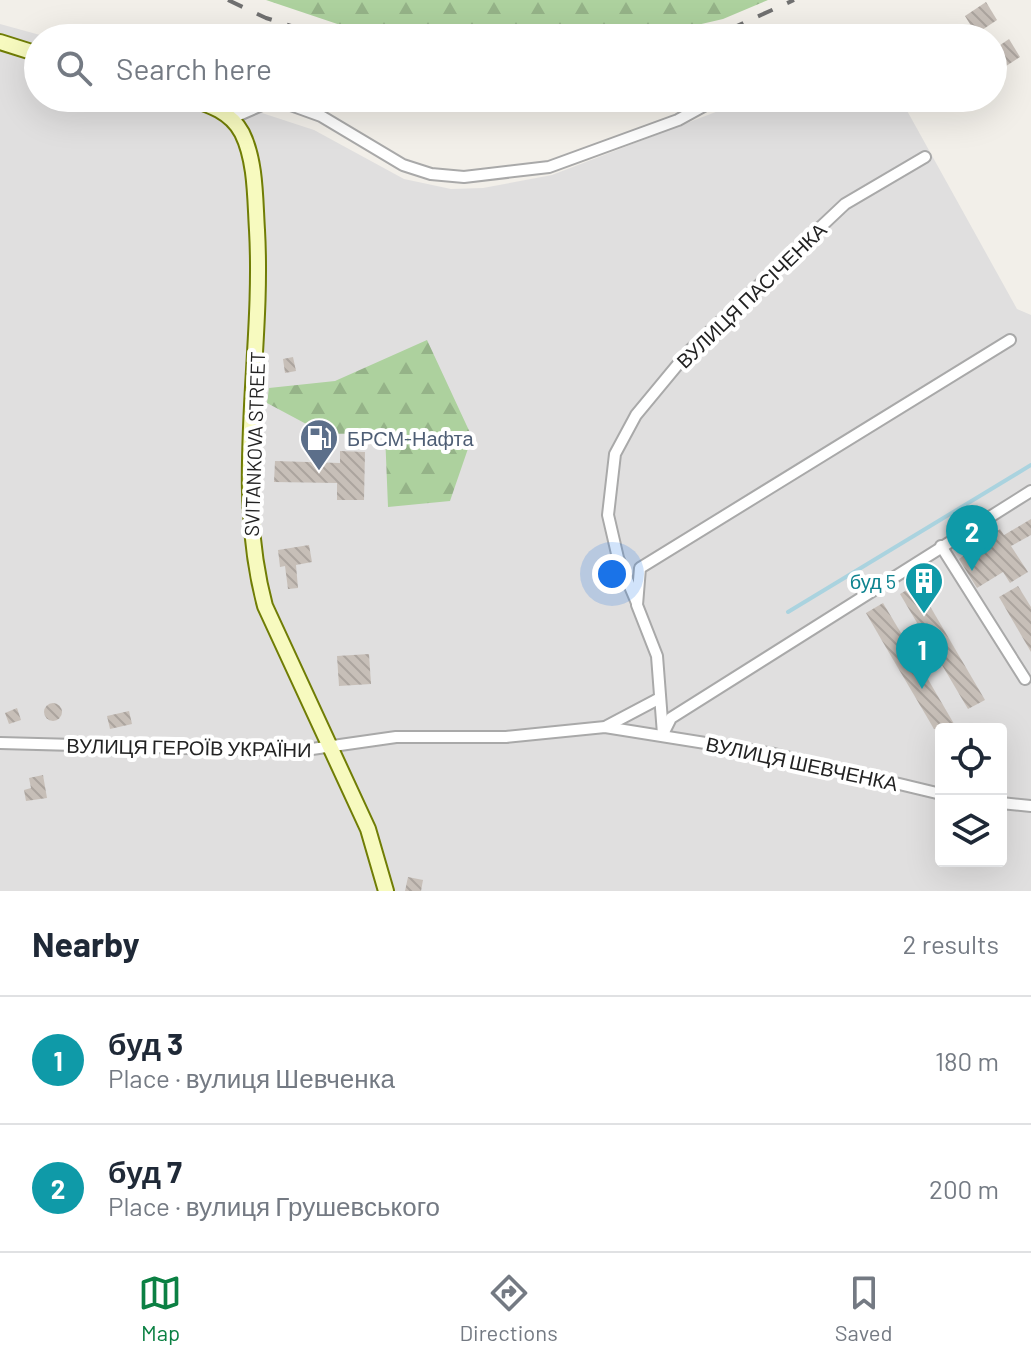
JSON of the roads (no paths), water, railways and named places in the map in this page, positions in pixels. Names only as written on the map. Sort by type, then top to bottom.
[{"type":"main road","points":[[0,42],[24,50]]},
{"type":"main road","points":[[223,112],[232,118]]},
{"type":"main road","name":"SVITANKOVA STREET","points":[[232,118],[248,147],[258,242],[260,302],[249,479],[251,546],[265,606],[379,856],[386,891]]},
{"type":"street","points":[[232,118],[246,112]]},
{"type":"street","points":[[310,112],[403,165],[431,174],[464,177],[549,167],[693,112]]},
{"type":"street","name":"ВУЛИЦЯ ПАСІЧЕНКА","points":[[663,734],[657,656],[618,558],[608,515],[615,454],[636,415],[689,351],[845,204],[925,157]]},
{"type":"street","name":"ВУЛИЦЯ ПАСІЧЕНКА","points":[[637,605],[640,568],[648,560],[1010,340]]},
{"type":"street","points":[[663,734],[671,718],[1031,491]]},
{"type":"street","points":[[941,546],[1025,679]]},
{"type":"street","points":[[605,727],[660,698]]},
{"type":"street","name":"ВУЛИЦЯ ГЕРОЇВ УКРАЇНИ","points":[[0,743],[298,751],[331,749],[396,737],[506,737],[605,727],[663,734]]},
{"type":"street","name":"ВУЛИЦЯ ШЕВЧЕНКА","points":[[663,734],[774,754],[935,793]]},
{"type":"street","points":[[1007,804],[1031,806]]},
{"type":"waterway","points":[[788,612],[1031,465]]},
{"type":"railway","points":[[228,0],[285,24]]},
{"type":"railway","points":[[741,24],[794,0]]},
{"type":"place","name":"БРСМ-Нафта","points":[[319,472]]},
{"type":"place","name":"буд 7","points":[[972,571]]},
{"type":"place","name":"буд 5","points":[[924,615]]},
{"type":"place","name":"буд 3","points":[[922,689]]}]
